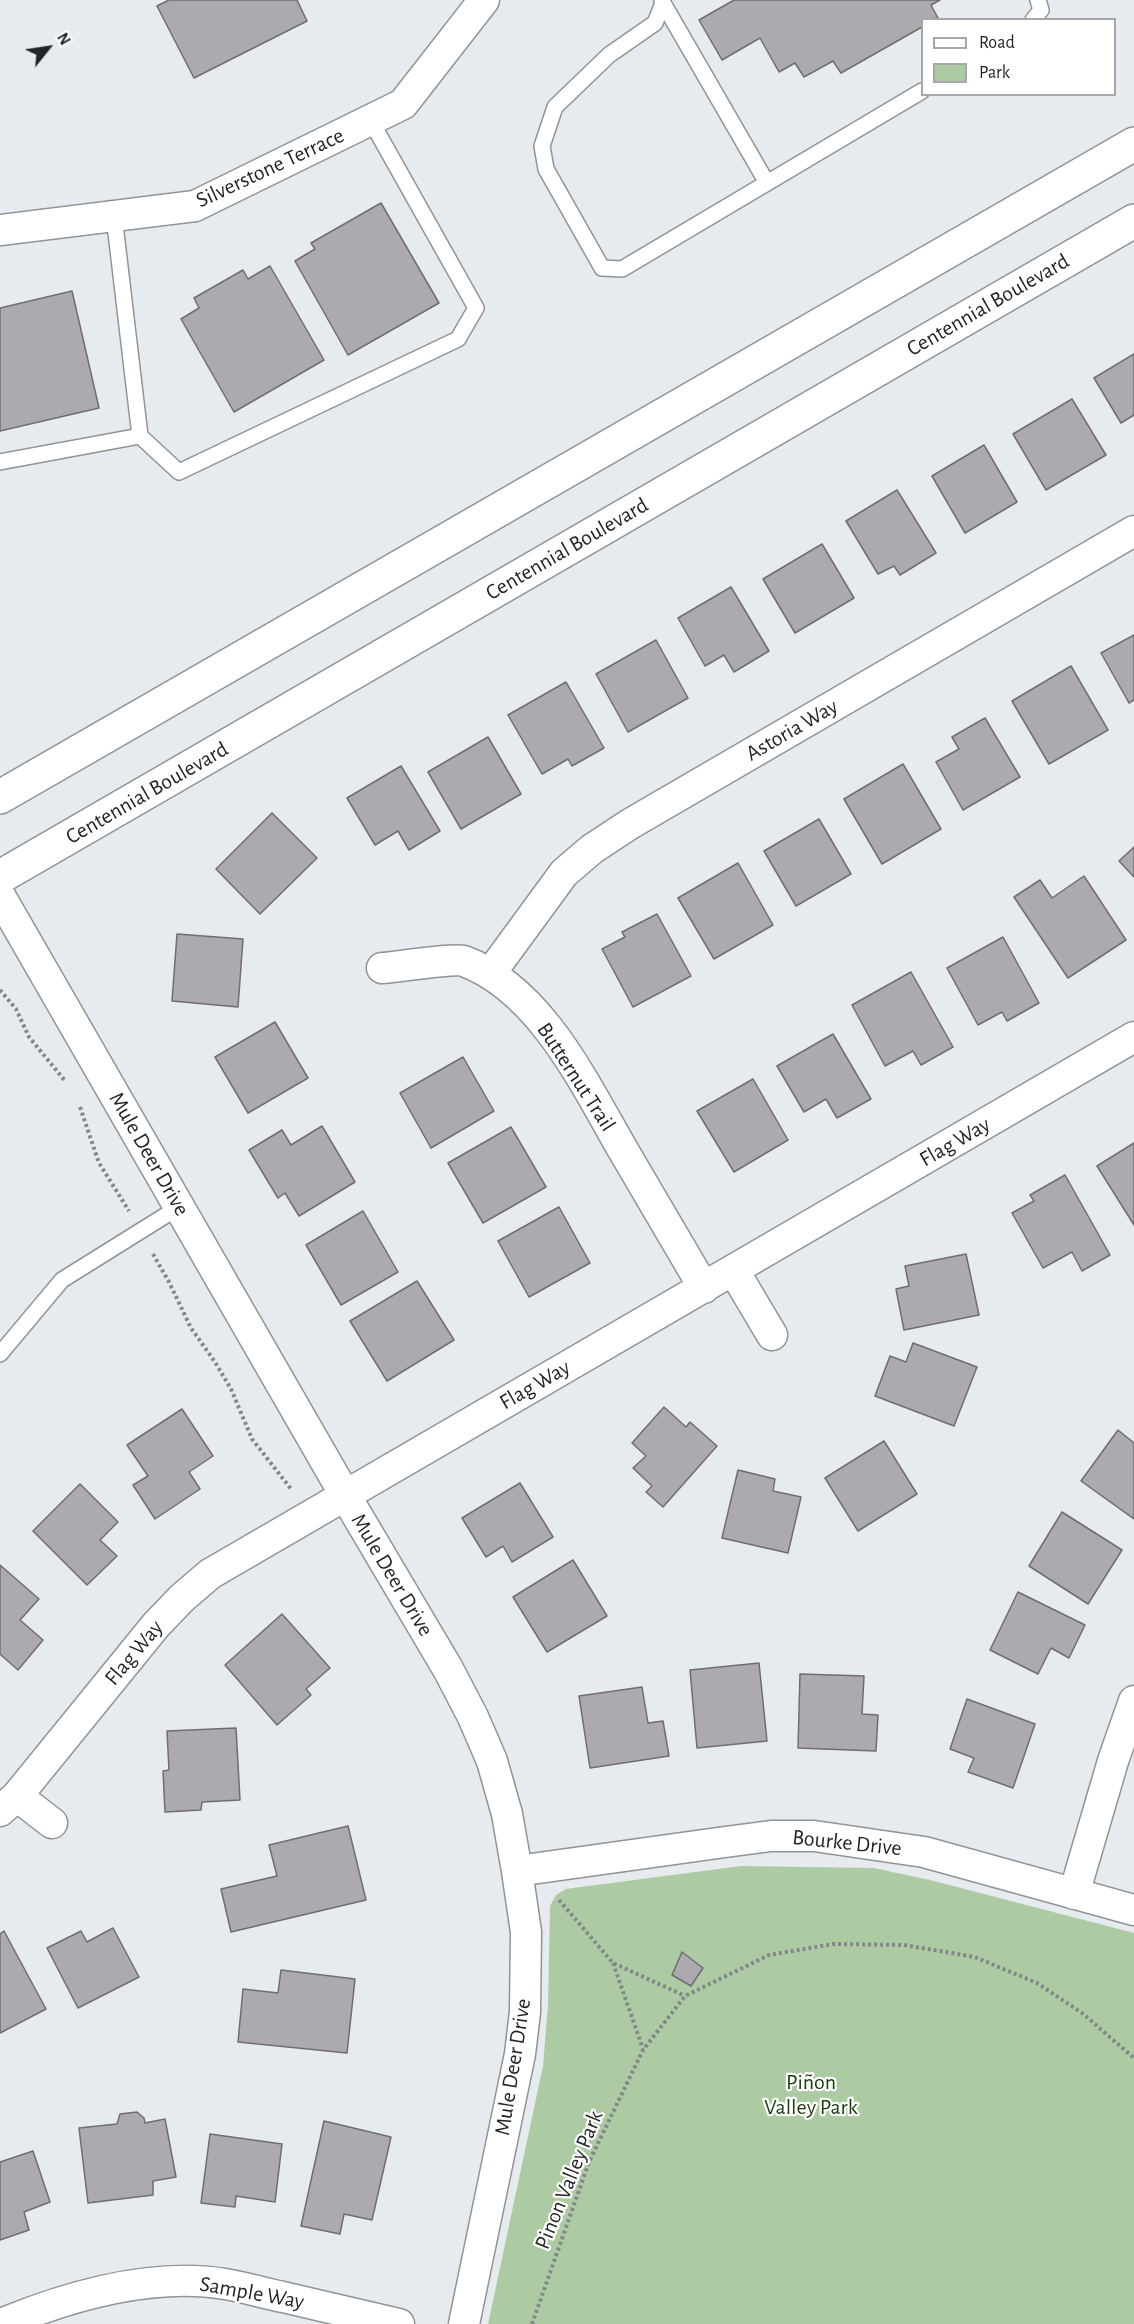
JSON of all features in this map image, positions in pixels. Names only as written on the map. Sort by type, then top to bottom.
[{"type":"main road","points":[[0,797],[1134,144]]},
{"type":"main road","name":"Centennial Boulevard","points":[[0,877],[1134,221]]},
{"type":"street","name":"Silverstone Terrace","points":[[0,230],[195,206],[403,104],[484,0]]},
{"type":"street","name":"Astoria Way","points":[[490,974],[564,873],[592,849],[630,824],[1134,531]]},
{"type":"street","name":"Mule Deer Drive","points":[[0,896],[345,1495],[448,1669],[473,1717],[492,1761],[517,1871],[526,1932],[525,2012],[520,2054],[464,2324]]},
{"type":"street","name":"Butternut Trail","points":[[382,968],[461,960],[490,974],[522,1000],[550,1031],[574,1067],[704,1288]]},
{"type":"street","name":"Flag Way","points":[[8,1804],[156,1625],[210,1574],[1134,1037]]},
{"type":"street","points":[[734,1270],[772,1335]]},
{"type":"street","points":[[1074,1894],[1113,1761],[1134,1701]]},
{"type":"street","points":[[8,1804],[52,1823]]},
{"type":"street","name":"Bourke Drive","points":[[517,1871],[771,1836],[814,1836],[924,1852],[1134,1910]]},
{"type":"street","name":"Sample Way","points":[[2,2324],[27,2313],[80,2297],[133,2286],[175,2281],[224,2284],[399,2324]]},
{"type":"lane","points":[[1035,18],[1041,10],[1038,0]]},
{"type":"lane","points":[[663,2],[767,183]]},
{"type":"lane","points":[[663,2],[655,23],[609,55],[555,106],[542,146],[546,169],[602,268],[622,269],[921,92]]},
{"type":"lane","points":[[114,216],[140,436],[179,472],[458,339],[476,308],[371,121]]},
{"type":"lane","points":[[0,462],[140,436]]},
{"type":"lane","points":[[0,1354],[62,1280],[179,1207]]},
{"type":"path","points":[[559,1900],[613,1964],[643,2050]]},
{"type":"path","name":"Pinon Valley Park","points":[[532,2324],[589,2162],[643,2050],[685,1996],[769,1955],[833,1944],[904,1945],[975,1957],[1037,1983],[1082,2013],[1134,2057]]},
{"type":"path","points":[[613,1964],[685,1996]]},
{"type":"green space","name":"Piñon Valley Park","points":[[741,1866],[874,1868],[934,1881],[1134,1933],[1134,2324],[488,2324],[543,2066],[548,2005],[550,1906],[556,1895],[566,1889]]},
{"type":"building","points":[[169,0],[297,0],[307,21],[194,78],[157,6]]},
{"type":"building","points":[[734,0],[940,0],[931,5],[938,18],[921,18],[921,28],[841,73],[833,61],[804,77],[795,63],[779,72],[760,38],[722,60],[699,20]]},
{"type":"building","points":[[381,203],[439,303],[348,355],[295,261],[315,249],[311,243]]},
{"type":"building","points":[[270,266],[324,360],[234,412],[181,319],[199,308],[194,298],[243,270],[248,279]]},
{"type":"building","points":[[72,291],[99,408],[0,431],[0,308]]},
{"type":"building","points":[[1134,354],[1134,415],[1121,423],[1094,378]]},
{"type":"building","points":[[1072,399],[1106,455],[1046,490],[1013,434]]},
{"type":"building","points":[[984,445],[1017,502],[965,533],[932,476]]},
{"type":"building","points":[[897,490],[936,553],[900,575],[894,566],[878,574],[846,521]]},
{"type":"building","points":[[822,544],[854,598],[795,633],[763,579]]},
{"type":"building","points":[[731,587],[769,651],[734,672],[724,655],[705,666],[678,618]]},
{"type":"building","points":[[1134,635],[1134,700],[1129,703],[1101,653]]},
{"type":"building","points":[[656,640],[688,698],[628,732],[596,674]]},
{"type":"building","points":[[1071,666],[1108,730],[1049,764],[1012,701]]},
{"type":"building","points":[[566,682],[604,748],[572,766],[568,759],[542,774],[508,715]]},
{"type":"building","points":[[985,718],[1020,777],[963,810],[936,762],[959,749],[952,737]]},
{"type":"building","points":[[488,737],[521,794],[461,829],[428,772]]},
{"type":"building","points":[[903,764],[941,829],[882,864],[844,799]]},
{"type":"building","points":[[401,766],[440,831],[409,850],[398,831],[375,845],[347,798]]},
{"type":"building","points":[[272,813],[317,858],[260,914],[216,869]]},
{"type":"building","points":[[819,819],[851,874],[796,906],[764,851]]},
{"type":"building","points":[[1134,847],[1134,877],[1119,861]]},
{"type":"building","points":[[738,863],[773,925],[714,959],[678,898]]},
{"type":"building","points":[[1084,876],[1126,940],[1068,978],[1014,897],[1040,880],[1052,898]]},
{"type":"building","points":[[657,914],[691,976],[633,1007],[602,949],[625,937],[622,932]]},
{"type":"building","points":[[177,934],[243,939],[238,1007],[172,1001]]},
{"type":"building","points":[[1003,937],[1039,1003],[1007,1021],[1002,1012],[978,1025],[947,968]]},
{"type":"building","points":[[911,972],[953,1047],[921,1065],[913,1051],[885,1066],[852,1005]]},
{"type":"building","points":[[275,1022],[308,1078],[248,1113],[215,1057]]},
{"type":"building","points":[[833,1034],[871,1099],[837,1118],[826,1099],[804,1112],[777,1066]]},
{"type":"building","points":[[463,1057],[494,1111],[431,1148],[400,1093]]},
{"type":"building","points":[[753,1079],[788,1140],[734,1172],[697,1111]]},
{"type":"building","points":[[322,1126],[355,1182],[299,1216],[285,1193],[278,1198],[249,1150],[282,1130],[291,1145]]},
{"type":"building","points":[[511,1127],[546,1187],[483,1223],[448,1163]]},
{"type":"building","points":[[1134,1143],[1134,1225],[1097,1166]]},
{"type":"building","points":[[1065,1175],[1110,1255],[1082,1271],[1072,1252],[1043,1268],[1012,1213],[1034,1201],[1030,1195]]},
{"type":"building","points":[[559,1207],[590,1263],[529,1297],[498,1241]]},
{"type":"building","points":[[363,1211],[398,1272],[341,1305],[306,1245]]},
{"type":"building","points":[[966,1254],[979,1315],[904,1330],[896,1289],[909,1286],[905,1266]]},
{"type":"building","points":[[417,1281],[454,1340],[387,1381],[350,1321]]},
{"type":"building","points":[[913,1343],[977,1367],[954,1426],[875,1396],[890,1356],[906,1362]]},
{"type":"building","points":[[664,1407],[686,1427],[690,1422],[717,1446],[663,1507],[646,1492],[652,1486],[633,1468],[646,1456],[632,1443]]},
{"type":"building","points":[[182,1409],[213,1456],[189,1472],[200,1489],[155,1519],[133,1485],[148,1476],[127,1445]]},
{"type":"building","points":[[1118,1430],[1134,1443],[1134,1519],[1081,1481]]},
{"type":"building","points":[[884,1441],[917,1494],[858,1531],[825,1478]]},
{"type":"building","points":[[738,1470],[775,1479],[773,1491],[801,1497],[788,1553],[722,1538]]},
{"type":"building","points":[[520,1483],[553,1537],[512,1562],[503,1546],[486,1557],[462,1518]]},
{"type":"building","points":[[80,1484],[118,1522],[100,1540],[117,1556],[87,1585],[33,1531]]},
{"type":"building","points":[[1062,1512],[1122,1550],[1088,1604],[1029,1566]]},
{"type":"building","points":[[573,1560],[607,1616],[547,1652],[513,1597]]},
{"type":"building","points":[[0,1565],[39,1599],[20,1620],[43,1640],[18,1670],[0,1654]]},
{"type":"building","points":[[1018,1592],[1085,1625],[1069,1658],[1051,1648],[1038,1674],[990,1650]]},
{"type":"building","points":[[282,1614],[330,1668],[306,1689],[311,1695],[277,1725],[225,1665]]},
{"type":"building","points":[[759,1663],[767,1741],[697,1748],[690,1670]]},
{"type":"building","points":[[800,1674],[864,1676],[862,1714],[878,1715],[876,1751],[798,1748]]},
{"type":"building","points":[[642,1687],[648,1723],[663,1721],[669,1756],[590,1768],[579,1696]]},
{"type":"building","points":[[967,1699],[1035,1724],[1013,1788],[968,1772],[974,1758],[950,1749]]},
{"type":"building","points":[[236,1728],[240,1800],[202,1802],[201,1810],[165,1812],[163,1771],[169,1770],[167,1731]]},
{"type":"building","points":[[348,1826],[366,1900],[231,1932],[221,1889],[277,1876],[269,1845]]},
{"type":"building","points":[[113,1928],[139,1977],[78,2008],[47,1948],[81,1931],[87,1942]]},
{"type":"building","points":[[4,1931],[46,2009],[0,2033],[0,1934]]},
{"type":"building","points":[[682,1952],[703,1968],[691,1986],[672,1975]]},
{"type":"building","points":[[281,1970],[355,1979],[347,2053],[238,2042],[243,1989],[278,1993]]},
{"type":"building","points":[[137,2112],[144,2118],[145,2123],[165,2119],[176,2177],[153,2181],[153,2195],[88,2203],[79,2128],[117,2124],[120,2114]]},
{"type":"building","points":[[324,2121],[391,2137],[372,2220],[344,2214],[340,2234],[301,2226]]},
{"type":"building","points":[[210,2134],[282,2144],[275,2202],[236,2196],[235,2207],[201,2203]]},
{"type":"building","points":[[33,2151],[50,2202],[24,2212],[29,2230],[0,2240],[0,2162]]}]
